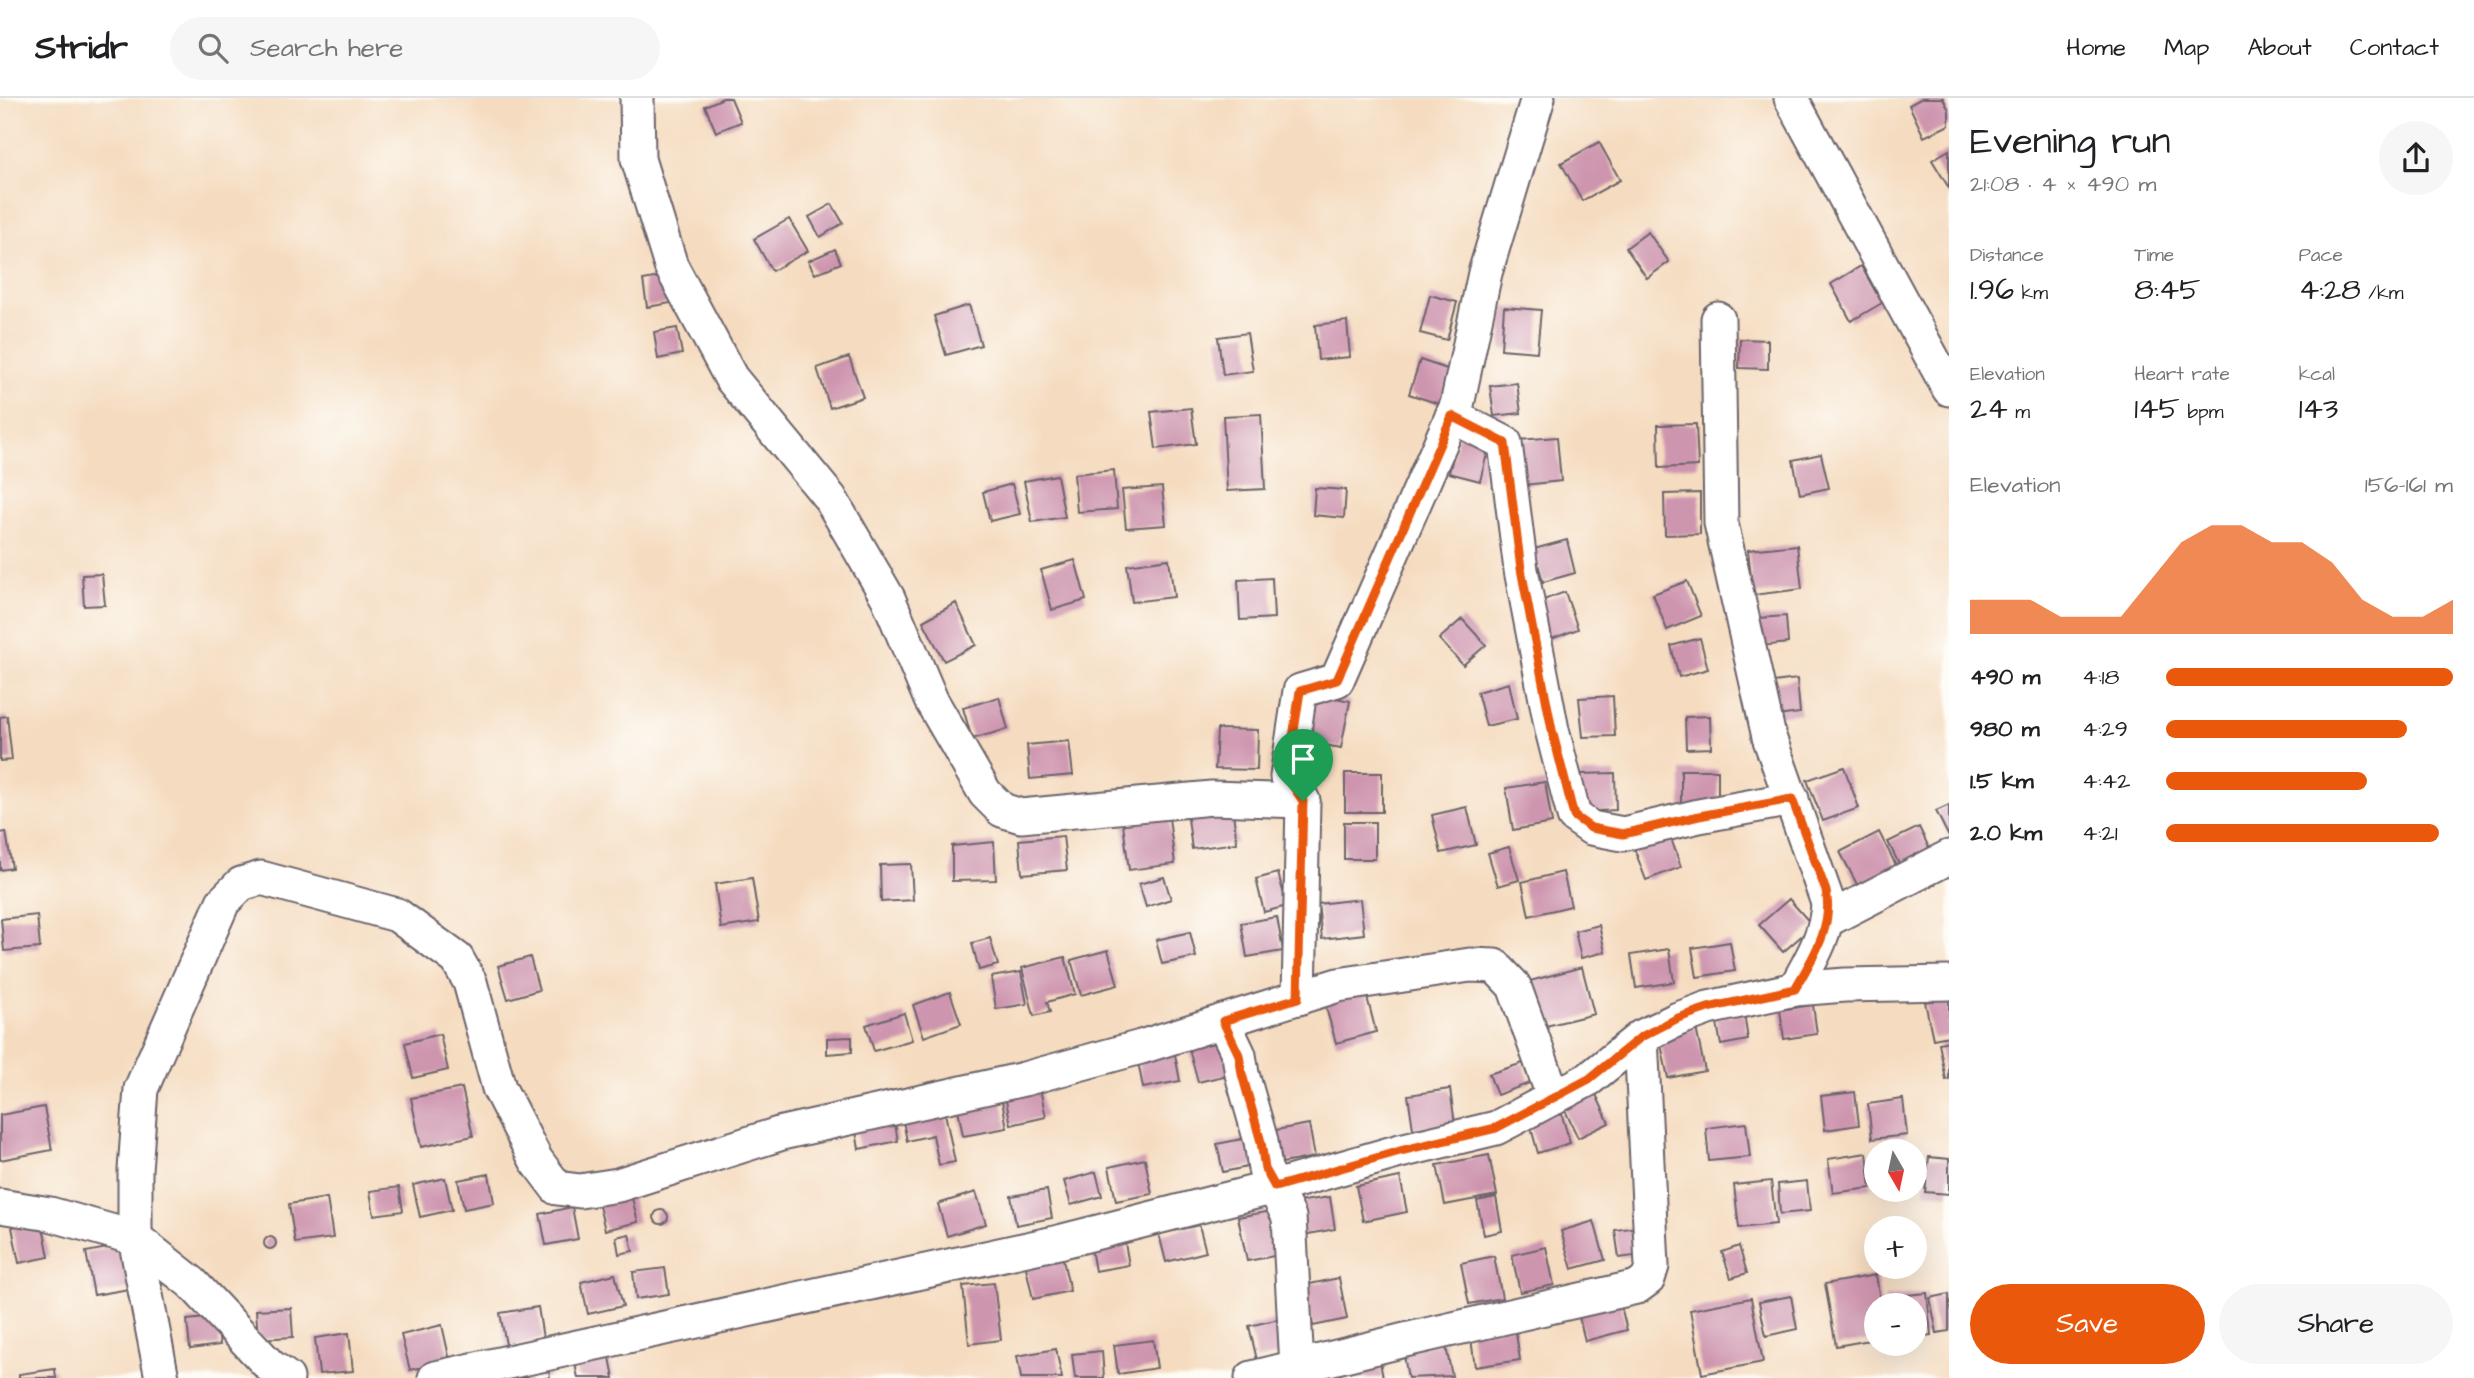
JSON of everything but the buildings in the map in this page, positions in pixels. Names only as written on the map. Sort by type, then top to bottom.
[{"type":"street","points":[[637,98],[638,159],[671,266],[731,378],[830,498],[887,598],[930,700],[985,793],[1002,810],[1021,816],[1212,797],[1303,801]]},
{"type":"street","points":[[1298,998],[1303,801],[1287,777],[1300,691],[1337,680],[1457,405],[1485,273],[1538,98]]},
{"type":"street","points":[[1791,98],[1949,389]]},
{"type":"street","points":[[1718,319],[1721,523],[1769,737],[1826,891],[1828,903],[1828,920],[1818,948],[1795,989]]},
{"type":"street","points":[[1452,416],[1505,443],[1521,569],[1552,730],[1574,816],[1591,828],[1623,834],[1699,816],[1792,799]]},
{"type":"street","points":[[1828,920],[1949,857]]},
{"type":"street","points":[[162,1378],[135,1238],[135,1170],[141,1089],[223,902],[241,884],[261,878],[397,915],[457,959],[470,982],[499,1088],[536,1160],[557,1188],[580,1191],[618,1185],[782,1133],[1024,1079],[1338,985],[1470,965],[1495,966],[1514,986],[1554,1098]]},
{"type":"street","points":[[435,1378],[1059,1242],[1496,1128],[1589,1079],[1641,1037],[1678,1018],[1708,1008],[1795,989],[1949,983]]},
{"type":"street","points":[[1223,1021],[1239,1055],[1261,1142],[1265,1169],[1289,1217],[1297,1367]]},
{"type":"street","points":[[1252,1378],[1637,1287],[1648,1279],[1652,1266],[1641,1037]]},
{"type":"street","points":[[0,1206],[50,1214],[135,1238],[192,1283],[270,1366],[287,1378]]},
{"type":"route","points":[[1452,416],[1505,443],[1521,569],[1552,730],[1574,816],[1591,828],[1623,834],[1699,816],[1792,799],[1826,891],[1828,920],[1818,948],[1795,989],[1708,1008],[1678,1018],[1641,1037],[1589,1079],[1496,1128],[1400,1151],[1275,1187],[1265,1169],[1261,1142],[1239,1055],[1223,1021],[1298,998],[1303,801],[1287,777],[1300,691],[1337,680],[1452,416]]}]
